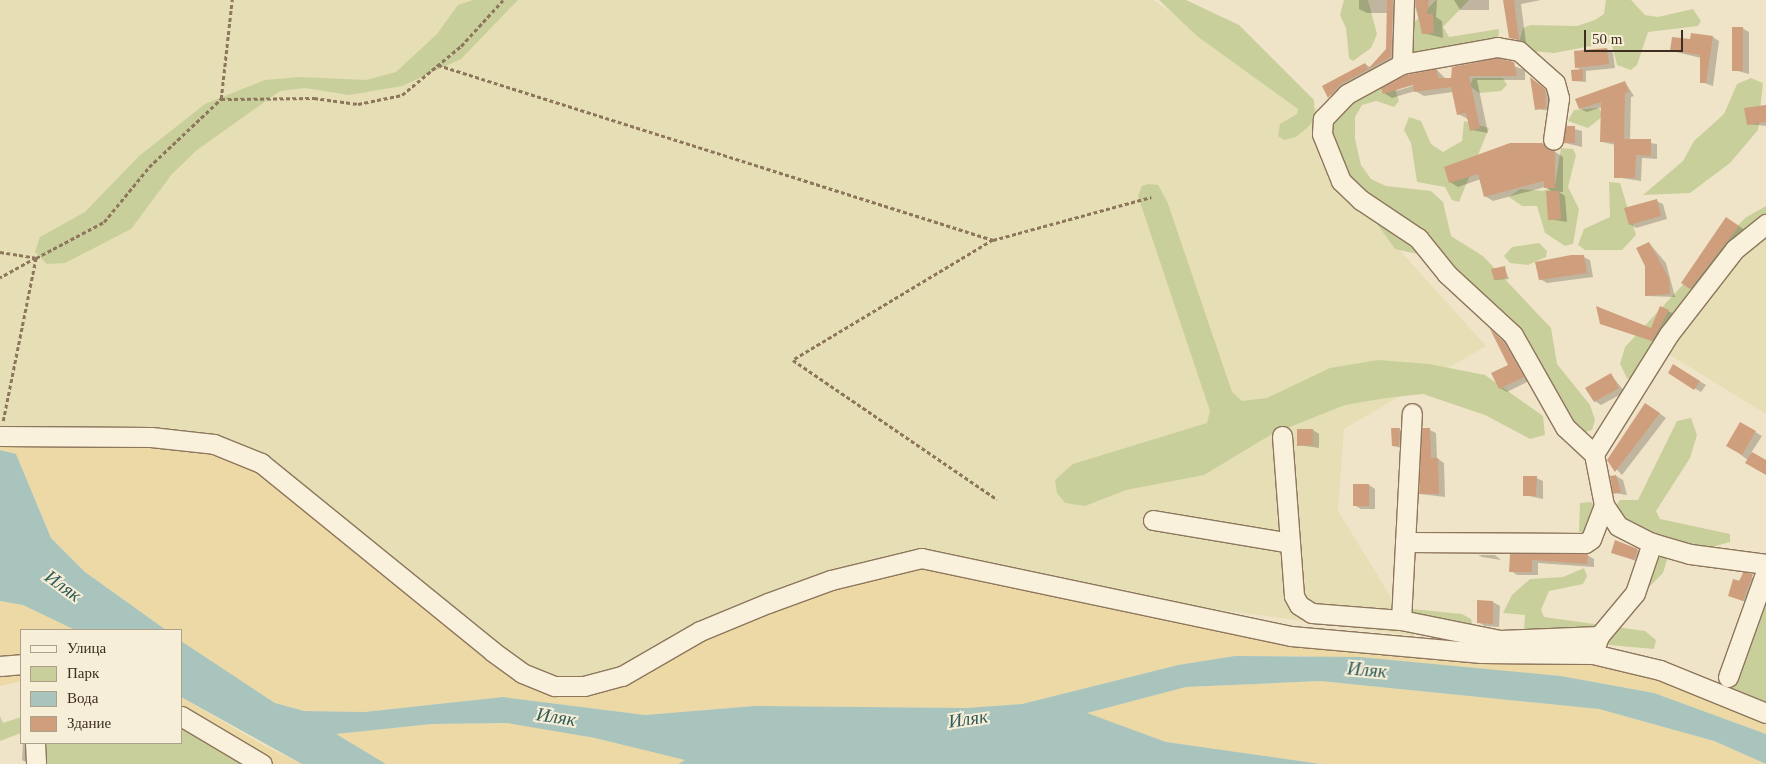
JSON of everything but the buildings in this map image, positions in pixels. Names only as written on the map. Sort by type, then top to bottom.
[{"type":"street","points":[[1402,64],[1404,0]]},
{"type":"street","points":[[1553,140],[1559,98],[1555,83],[1519,51],[1497,47],[1402,64],[1347,94],[1323,119],[1322,134],[1341,180],[1361,200],[1418,238],[1466,294],[1501,320],[1565,427],[1594,454],[1604,505],[1618,526],[1652,543],[1690,554],[1766,564]]},
{"type":"street","points":[[1594,454],[1670,334],[1735,249],[1766,224]]},
{"type":"street","points":[[1401,620],[1412,413]]},
{"type":"street","points":[[1,431],[150,437],[214,444],[261,463],[492,651],[522,673],[555,686],[584,686],[622,676],[700,631],[768,603],[831,580],[921,558],[1291,636],[1481,653],[1596,645],[1635,593],[1652,543]]},
{"type":"street","points":[[1282,436],[1294,596],[1304,609],[1401,620],[1500,640],[1596,645],[1766,713]]},
{"type":"street","points":[[1405,542],[1585,543],[1591,540],[1604,505]]},
{"type":"street","points":[[1153,520],[1290,543]]},
{"type":"street","points":[[1728,678],[1766,571]]},
{"type":"street","points":[[0,666],[20,664]]},
{"type":"street","points":[[182,717],[262,764]]},
{"type":"street","points":[[35,744],[36,764]]},
{"type":"path","points":[[0,278],[104,222],[149,167],[221,99],[232,0]]},
{"type":"path","points":[[221,99],[314,98],[358,104],[402,95],[438,65],[503,0]]},
{"type":"path","points":[[438,65],[993,240]]},
{"type":"path","points":[[997,498],[793,360],[993,240],[1151,197]]},
{"type":"path","points":[[0,252],[36,258]]},
{"type":"path","points":[[1,431],[36,258]]},
{"type":"shaded area","points":[[0,0],[1153,0],[1318,110],[1320,162],[1486,346],[1344,429],[1338,511],[1415,636],[983,578],[621,672],[554,682],[0,437]]},
{"type":"shaded area","points":[[1766,230],[1766,414],[1662,350],[1746,243]]},
{"type":"green space","points":[[473,0],[518,0],[461,59],[402,86],[349,95],[305,88],[280,91],[197,150],[172,174],[131,229],[65,263],[47,264],[35,252],[40,237],[85,212],[139,156],[205,104],[265,80],[300,77],[366,80],[396,72],[437,34],[458,5]]},
{"type":"green space","points":[[1159,0],[1186,0],[1239,25],[1314,100],[1315,118],[1308,127],[1296,137],[1284,140],[1278,136],[1280,124],[1297,114],[1298,109],[1197,36]]},
{"type":"green space","points":[[1344,0],[1368,0],[1377,34],[1371,48],[1353,61],[1349,58],[1346,28],[1340,15]]},
{"type":"green space","points":[[1436,0],[1469,0],[1443,27],[1449,37],[1499,29],[1498,40],[1416,58],[1403,43],[1405,32]]},
{"type":"green space","points":[[1606,0],[1631,0],[1645,15],[1658,17],[1693,9],[1701,21],[1698,26],[1648,32],[1637,65],[1631,70],[1617,65],[1612,45],[1607,43],[1554,53],[1530,51],[1519,43],[1523,28],[1530,25],[1577,26],[1595,20],[1604,14]]},
{"type":"green space","points":[[1375,67],[1389,70],[1399,101],[1394,107],[1376,101],[1362,105],[1355,117],[1355,139],[1361,165],[1371,179],[1386,186],[1431,191],[1443,202],[1451,236],[1483,256],[1551,328],[1557,364],[1590,405],[1595,420],[1592,430],[1580,434],[1497,315],[1422,255],[1395,249],[1354,192],[1321,119],[1333,99]]},
{"type":"green space","points":[[1473,78],[1503,78],[1507,85],[1501,91],[1479,93],[1470,86]]},
{"type":"green space","points":[[1751,78],[1763,83],[1758,130],[1730,163],[1690,193],[1643,195],[1683,161],[1694,141],[1724,114],[1737,84]]},
{"type":"green space","points":[[1599,108],[1603,116],[1588,128],[1568,121],[1574,110]]},
{"type":"green space","points":[[1409,117],[1421,121],[1431,144],[1443,152],[1462,141],[1464,121],[1489,128],[1459,202],[1452,200],[1445,187],[1417,182],[1411,143],[1404,130]]},
{"type":"green space","points":[[1561,148],[1573,149],[1576,155],[1568,187],[1579,209],[1573,244],[1565,246],[1545,233],[1537,206],[1522,206],[1509,197],[1520,189],[1543,191],[1555,185]]},
{"type":"green space","points":[[1609,182],[1620,183],[1636,235],[1622,250],[1585,250],[1578,245],[1584,229],[1610,217]]},
{"type":"green space","points":[[1149,184],[1158,185],[1167,201],[1232,392],[1242,401],[1267,398],[1330,368],[1378,360],[1429,364],[1485,375],[1543,416],[1545,435],[1530,439],[1485,415],[1423,394],[1386,398],[1345,405],[1272,434],[1204,475],[1126,490],[1085,506],[1065,503],[1057,493],[1055,480],[1073,464],[1207,423],[1210,411],[1138,196],[1142,186]]},
{"type":"green space","points":[[1766,206],[1766,230],[1746,243],[1642,383],[1627,378],[1620,364],[1625,347],[1745,218]]},
{"type":"green space","points":[[1539,243],[1547,251],[1546,257],[1528,265],[1510,263],[1504,256],[1512,247]]},
{"type":"green space","points":[[1691,418],[1697,435],[1690,458],[1656,511],[1660,519],[1730,534],[1730,542],[1712,547],[1659,541],[1621,515],[1616,506],[1620,500],[1638,500],[1677,421]]},
{"type":"green space","points":[[1591,502],[1595,507],[1589,533],[1579,532],[1580,503]]},
{"type":"green space","points":[[1656,553],[1666,555],[1667,560],[1663,573],[1649,587],[1644,583]]},
{"type":"green space","points":[[1584,568],[1587,576],[1583,584],[1549,591],[1541,610],[1544,617],[1645,631],[1656,640],[1654,649],[1575,642],[1524,630],[1525,615],[1503,613],[1512,595],[1530,579],[1563,577]]},
{"type":"green space","points":[[1766,600],[1766,710],[1728,694]]},
{"type":"green space","points":[[1412,609],[1462,614],[1471,619],[1473,627],[1464,634],[1408,611]]},
{"type":"green space","points":[[0,716],[3,723],[20,717],[20,733],[0,741]]},
{"type":"green space","points":[[182,726],[244,764],[40,764],[42,744],[182,744]]},
{"type":"sand","points":[[150,433],[260,459],[491,647],[554,682],[621,672],[748,610],[917,566],[1317,638],[1579,649],[1766,710],[1766,734],[1654,693],[1561,676],[1306,656],[1235,656],[1178,665],[1022,704],[966,708],[754,706],[645,715],[503,697],[364,712],[304,711],[275,703],[182,642],[182,629],[165,629],[85,572],[51,538],[16,454],[0,450],[0,437]]},
{"type":"sand","points":[[0,601],[23,605],[73,629],[20,629],[20,681],[0,686]]},
{"type":"sand","points":[[1320,681],[1599,709],[1714,741],[1765,764],[1321,764],[1166,742],[1086,713],[1186,687]]},
{"type":"sand","points":[[182,698],[265,746],[302,764],[244,764],[182,726]]},
{"type":"sand","points":[[507,723],[595,738],[686,760],[678,764],[386,764],[335,734],[432,724]]},
{"type":"water","name":"Иляк","points":[[0,450],[16,454],[51,538],[85,572],[165,629],[73,629],[23,605],[0,601]]},
{"type":"water","name":"Иляк","points":[[182,642],[275,703],[304,711],[364,712],[503,697],[645,715],[754,706],[966,708],[1022,704],[1178,665],[1235,656],[1359,657],[1561,676],[1654,693],[1766,734],[1766,764],[1714,741],[1599,709],[1320,681],[1186,687],[1087,713],[1166,742],[1321,764],[678,764],[685,760],[595,738],[507,723],[432,724],[336,734],[386,764],[302,764],[182,698]]}]
